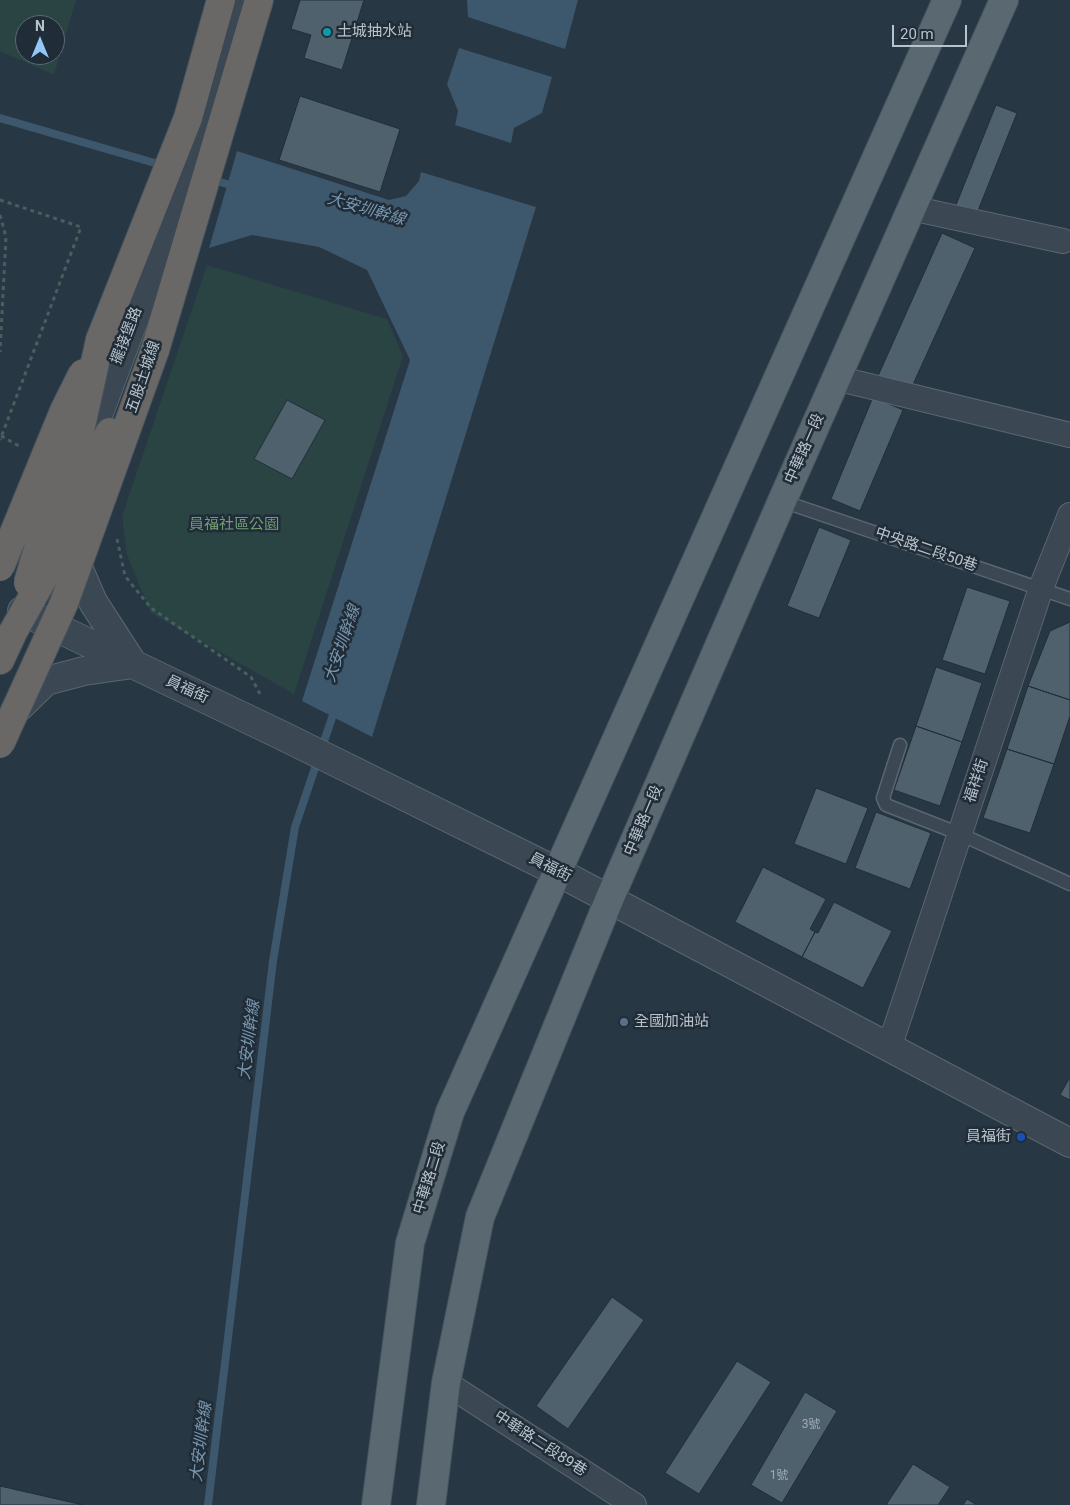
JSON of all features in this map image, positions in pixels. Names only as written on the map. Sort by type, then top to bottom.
[{"type":"highway","points":[[0,567],[64,411],[100,340],[188,118],[221,0]]},
{"type":"highway","name":"五股土城線","points":[[0,744],[64,603],[155,350],[259,0]]},
{"type":"highway","points":[[17,622],[40,542],[77,444],[100,340]]},
{"type":"highway","points":[[0,660],[17,622],[60,548],[96,458],[155,350]]},
{"type":"main road","points":[[556,871],[947,0]]},
{"type":"main road","name":"中華路一段","points":[[609,900],[782,501],[1004,0]]},
{"type":"main road","name":"中華路二段","points":[[376,1505],[410,1243],[450,1112],[556,871]]},
{"type":"main road","points":[[431,1505],[446,1383],[480,1217],[609,900]]},
{"type":"street","name":"擺接堡路","points":[[0,668],[63,510],[197,150],[242,0]]},
{"type":"street","points":[[912,208],[1063,241]]},
{"type":"street","points":[[836,378],[1070,435]]},
{"type":"street","points":[[0,723],[46,681],[84,671],[133,664],[93,602],[68,544],[63,510]]},
{"type":"street","name":"福祥街","points":[[889,1048],[1041,588],[1070,515]]},
{"type":"street","name":"員福街","points":[[17,622],[133,664],[556,871],[1070,1143]]},
{"type":"street","name":"中華路二段89巷","points":[[446,1383],[634,1505]]},
{"type":"lane","name":"中央路二段50巷","points":[[782,501],[1070,599]]},
{"type":"lane","points":[[900,745],[883,798],[886,805],[960,834],[1070,884]]},
{"type":"path","points":[[0,200],[81,226],[1,438]]},
{"type":"path","points":[[0,215],[6,237],[0,352]]},
{"type":"path","points":[[0,432],[1,438]]},
{"type":"path","points":[[116,537],[125,576],[146,602],[151,608],[251,677],[281,735]]},
{"type":"green space","points":[[0,0],[76,0],[65,38],[65,15],[15,15],[15,58],[0,51]]},
{"type":"green space","points":[[32,65],[57,65],[54,75]]},
{"type":"green space","name":"員福社區公園","points":[[207,265],[387,319],[403,356],[294,694],[151,613],[127,555],[122,516]]},
{"type":"water","points":[[467,0],[578,0],[565,49],[468,17]]},
{"type":"water","points":[[459,48],[552,77],[542,113],[514,128],[511,143],[455,125],[458,111],[447,84]]},
{"type":"water","points":[[237,151],[389,200],[406,196],[419,181],[421,172],[536,207],[372,737],[302,701],[410,360],[367,270],[319,247],[252,235],[209,248]]},
{"type":"building","name":"土城抽水站","points":[[300,0],[364,0],[342,70],[304,58],[311,35],[291,29]]},
{"type":"building","points":[[300,96],[400,129],[380,192],[279,160]]},
{"type":"building","points":[[996,105],[1017,113],[977,213],[956,205]]},
{"type":"building","points":[[942,233],[975,248],[910,391],[878,376]]},
{"type":"building","points":[[873,397],[903,410],[860,511],[831,499]]},
{"type":"building","points":[[287,400],[325,420],[292,479],[254,459]]},
{"type":"building","points":[[819,527],[851,540],[819,618],[787,606]]},
{"type":"building","points":[[967,587],[1010,601],[985,674],[942,660]]},
{"type":"building","points":[[1070,622],[1070,700],[1028,686],[1050,631]]},
{"type":"building","points":[[936,667],[982,683],[962,742],[916,726]]},
{"type":"building","points":[[1028,686],[1070,700],[1070,716],[1054,764],[1007,749]]},
{"type":"building","points":[[916,726],[962,742],[940,806],[894,790]]},
{"type":"building","points":[[1007,749],[1054,764],[1030,833],[983,818]]},
{"type":"building","points":[[816,788],[868,808],[846,864],[794,844]]},
{"type":"building","points":[[876,812],[931,833],[910,889],[855,868]]},
{"type":"building","points":[[763,867],[826,899],[810,929],[815,932],[802,957],[735,922]]},
{"type":"building","points":[[834,902],[892,931],[863,988],[802,957],[815,932],[818,933]]},
{"type":"building","points":[[1070,1077],[1070,1100],[1060,1095]]},
{"type":"building","points":[[612,1297],[644,1320],[568,1429],[536,1406]]},
{"type":"building","points":[[737,1361],[771,1382],[699,1494],[665,1473]]},
{"type":"building","points":[[805,1392],[837,1411],[782,1503],[751,1485]]},
{"type":"building","points":[[913,1464],[950,1487],[938,1505],[886,1505]]},
{"type":"building","points":[[0,1486],[83,1505],[0,1505]]},
{"type":"building","points":[[967,1499],[977,1505],[963,1505]]},
{"type":"waterway","name":"大安圳幹線","points":[[0,118],[165,166]]},
{"type":"waterway","name":"大安圳幹線","points":[[210,179],[237,187]]},
{"type":"waterway","name":"大安圳幹線","points":[[208,1505],[273,961],[295,827],[335,709]]},
{"type":"place","name":"土城抽水站","points":[[327,32]]},
{"type":"place","name":"全國加油站","points":[[624,1022]]},
{"type":"place","name":"員福街","points":[[1021,1137]]}]
